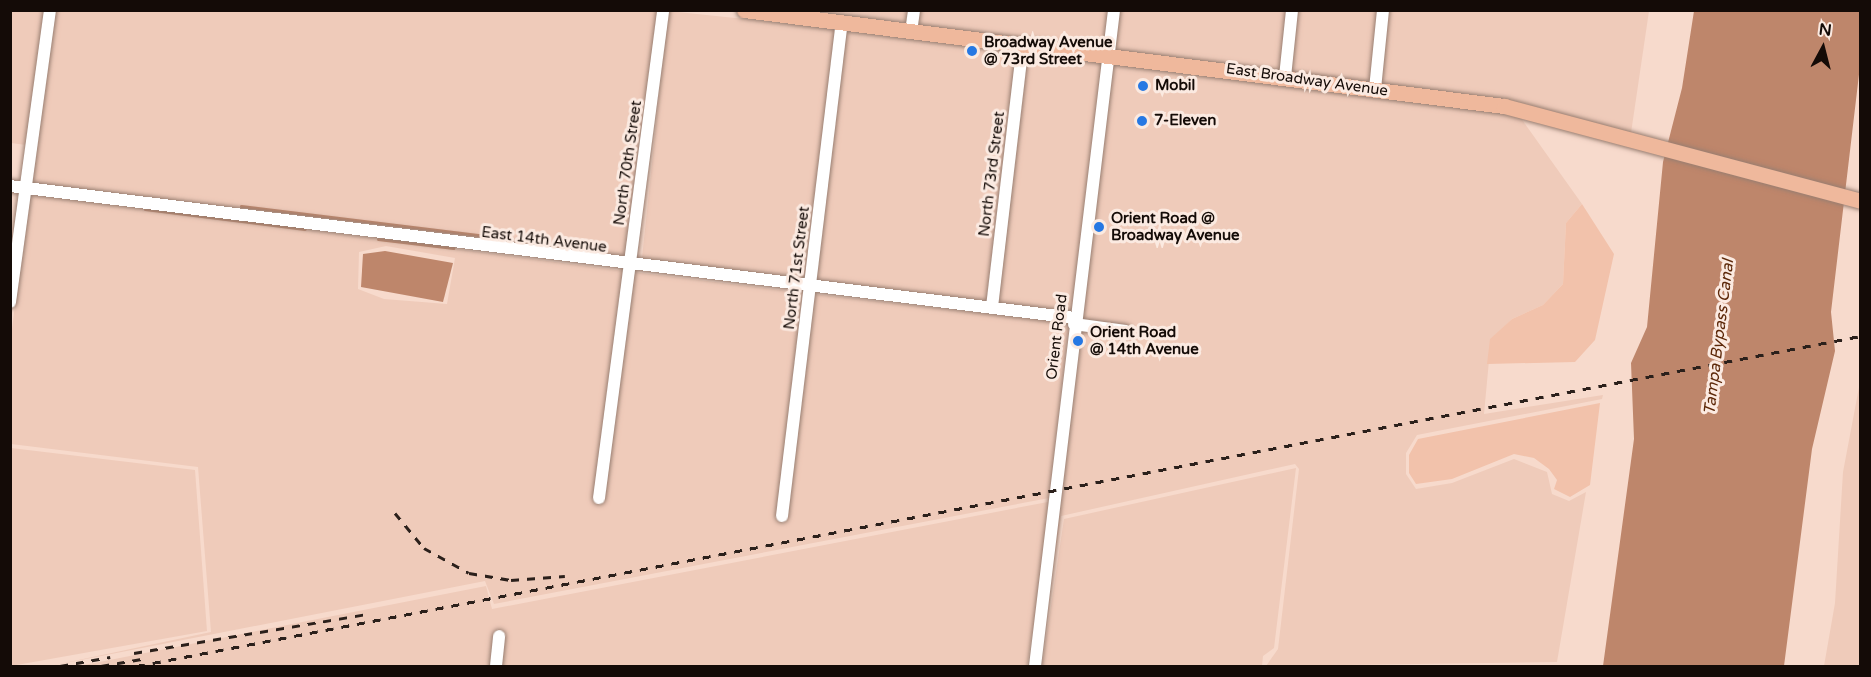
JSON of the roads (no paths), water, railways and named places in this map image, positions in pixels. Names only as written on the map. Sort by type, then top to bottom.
[{"type":"main road","name":"East Broadway Avenue","points":[[744,10],[790,13],[842,23],[911,32],[1023,44],[1504,106],[1653,144],[1859,201]]},
{"type":"street","points":[[10,302],[50,10]]},
{"type":"street","name":"North 70th Street","points":[[598,498],[663,10]]},
{"type":"street","points":[[911,32],[914,10]]},
{"type":"street","name":"Orient Road","points":[[1035,666],[1074,321],[1114,10]]},
{"type":"street","points":[[1285,77],[1292,10]]},
{"type":"street","points":[[1375,89],[1383,10]]},
{"type":"street","name":"North 71st Street","points":[[782,516],[842,23]]},
{"type":"street","name":"North 73rd Street","points":[[992,307],[1023,44]]},
{"type":"street","name":"East 14th Avenue","points":[[10,186],[629,267],[992,307],[1126,331]]},
{"type":"street","points":[[496,666],[499,636]]},
{"type":"water","name":"Tampa Bypass Canal","points":[[1694,11],[1860,11],[1860,66],[1831,312],[1835,351],[1812,449],[1784,666],[1603,666],[1634,439],[1631,363],[1647,327],[1663,162],[1682,88]]},
{"type":"water","points":[[385,251],[453,263],[443,302],[361,287],[363,254]]},
{"type":"waterway","points":[[241,206],[494,237]]},
{"type":"waterway","points":[[145,209],[305,229]]},
{"type":"waterway","points":[[378,239],[453,248]]},
{"type":"railway","points":[[137,666],[1860,336]]},
{"type":"railway","points":[[395,513],[424,548],[469,573],[511,580],[565,576]]},
{"type":"railway","points":[[134,653],[368,614]]},
{"type":"railway","points":[[60,666],[110,657]]},
{"type":"railway","points":[[101,666],[147,658]]},
{"type":"place","name":"Broadway Avenue @ 73rd Street","points":[[972,51]]},
{"type":"place","name":"Mobil","points":[[1143,86]]},
{"type":"place","name":"7-Eleven","points":[[1142,121]]},
{"type":"place","name":"Orient Road @ Broadway Avenue","points":[[1099,227]]},
{"type":"place","name":"Orient Road @ 14th Avenue","points":[[1078,341]]}]
